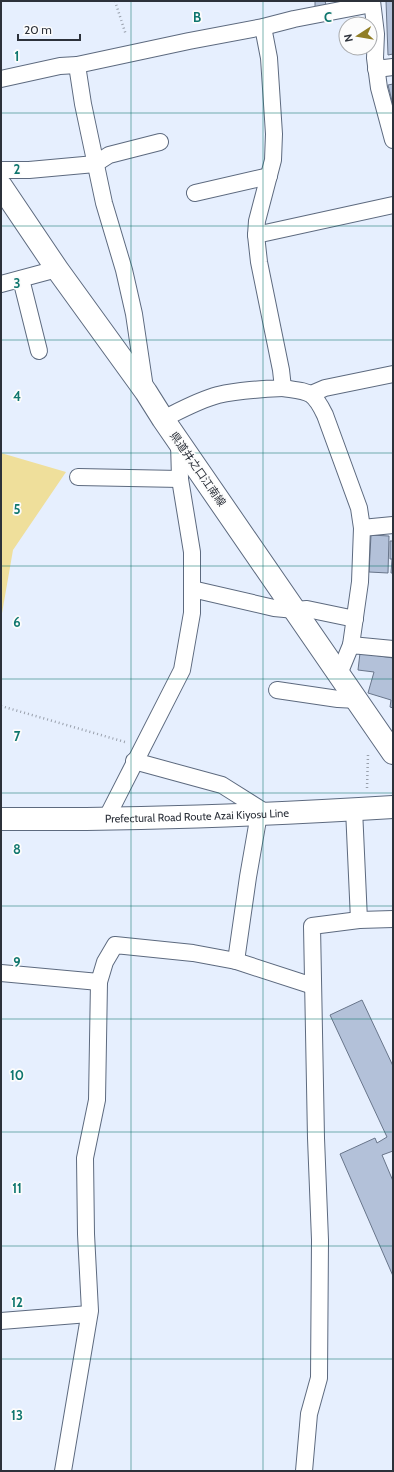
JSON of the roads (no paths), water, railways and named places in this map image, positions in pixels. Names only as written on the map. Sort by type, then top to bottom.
[{"type":"main road","name":"県道井之口江南線","points":[[1,186],[57,269],[146,392],[163,419],[393,753]]},
{"type":"main road","name":"Prefectural Road Route Azai Kiyosu Line","points":[[1,819],[106,819],[264,814],[393,807]]},
{"type":"street","points":[[1,79],[60,66],[77,65],[133,52],[263,27],[372,2],[376,34],[376,69],[379,88],[393,140]]},
{"type":"street","points":[[263,27],[269,58],[274,134],[273,160],[257,221],[256,235],[259,262],[281,370],[283,388]]},
{"type":"street","points":[[77,65],[83,104],[104,204],[124,270],[134,314],[146,392]]},
{"type":"street","points":[[376,69],[393,67]]},
{"type":"street","points":[[1,170],[29,170],[95,164],[109,155],[160,142]]},
{"type":"street","points":[[195,193],[268,176]]},
{"type":"street","points":[[256,235],[393,205]]},
{"type":"street","points":[[1,284],[57,269]]},
{"type":"street","points":[[21,279],[39,351]]},
{"type":"street","points":[[163,419],[186,407],[217,396],[250,390],[283,388],[311,394],[325,388],[393,374]]},
{"type":"street","points":[[311,394],[318,402],[325,415],[359,508],[362,528],[360,582],[351,645],[339,674]]},
{"type":"street","points":[[106,819],[134,761],[182,670],[192,613],[192,552],[180,479],[179,442]]},
{"type":"street","points":[[78,477],[180,479]]},
{"type":"street","points":[[362,528],[393,525]]},
{"type":"street","points":[[192,589],[274,608],[295,610],[307,609],[355,619]]},
{"type":"street","points":[[351,645],[393,649]]},
{"type":"street","points":[[276,690],[338,699],[357,700]]},
{"type":"street","points":[[134,761],[222,785],[264,814],[248,877],[236,961]]},
{"type":"street","points":[[359,920],[361,809]]},
{"type":"street","points":[[304,1471],[310,1414],[319,1378],[320,1240],[316,1138],[312,926],[359,920],[393,919]]},
{"type":"street","points":[[64,1471],[89,1314],[85,1158],[97,1100],[99,982],[105,962],[115,945],[193,953],[236,961],[313,986]]},
{"type":"street","points":[[1,973],[99,982]]},
{"type":"street","points":[[1,1321],[89,1314]]}]
